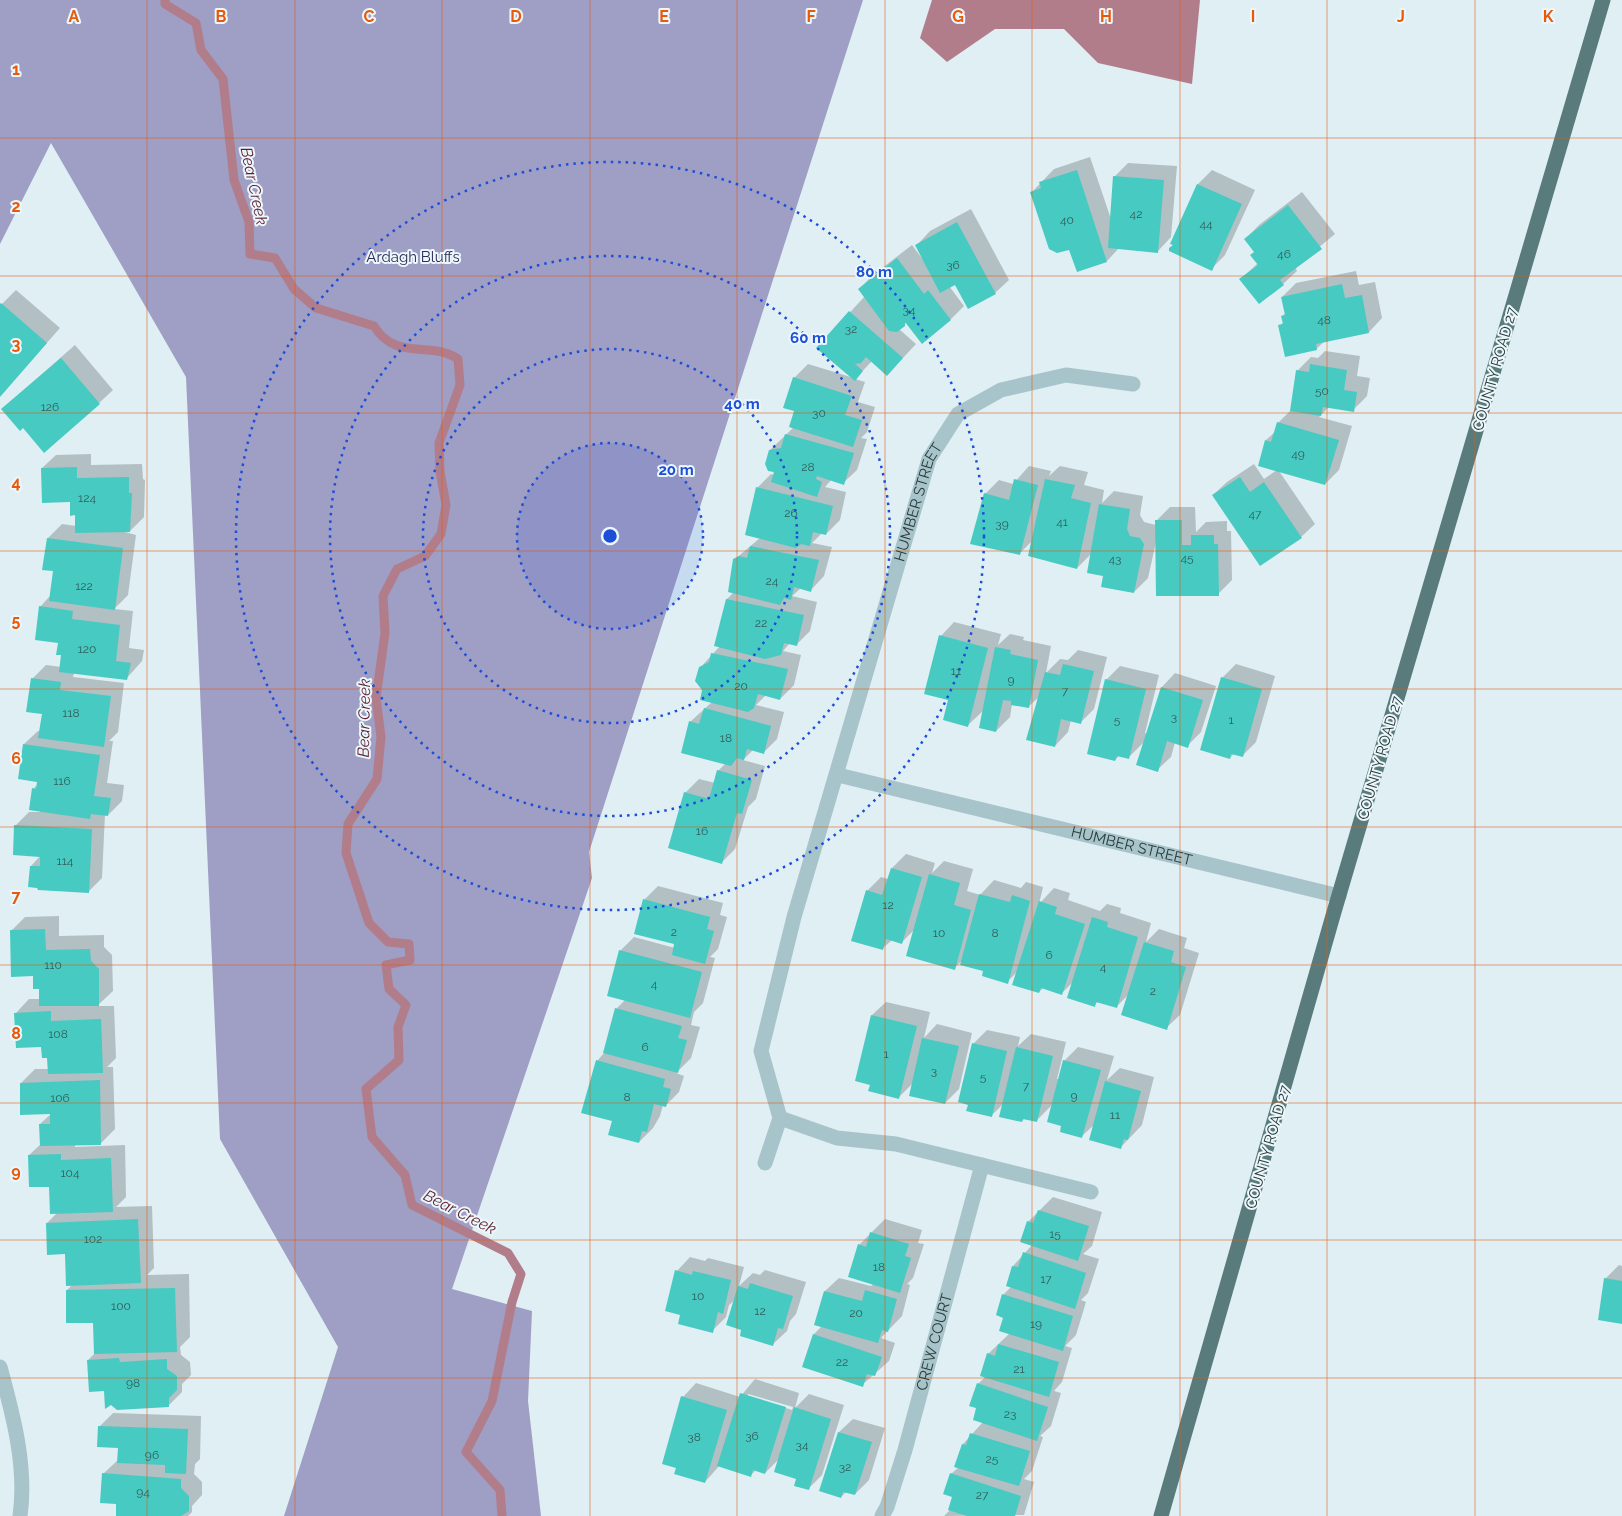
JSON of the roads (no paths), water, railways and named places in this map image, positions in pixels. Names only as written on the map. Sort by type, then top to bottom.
[{"type":"main road","name":"COUNTY ROAD 27","points":[[1161,1516],[1339,896],[1603,0]]},
{"type":"street","name":"HUMBER STREET","points":[[780,1118],[761,1051],[794,917],[838,775],[929,459],[958,414],[1000,390],[1066,375],[1134,384]]},
{"type":"street","name":"HUMBER STREET","points":[[838,775],[1339,896]]},
{"type":"street","points":[[765,1163],[780,1118],[837,1138],[896,1144],[1091,1192]]},
{"type":"street","name":"CREW COURT","points":[[882,1516],[905,1450],[982,1165]]},
{"type":"street","points":[[0,1367],[15,1423],[23,1498],[20,1516]]},
{"type":"waterway","name":"Bear Creek","points":[[165,0],[165,4],[196,23],[201,50],[223,79],[234,180],[249,222],[250,254],[275,258],[294,289],[316,308],[374,326],[383,337],[393,344],[414,349],[437,351],[458,359],[460,385],[439,443],[440,471],[446,505],[441,534],[425,556],[397,569],[383,596],[385,633],[376,698],[381,737],[377,779],[348,824],[346,853],[369,923],[388,942],[409,944],[410,960],[386,965],[389,989],[406,1005],[398,1027],[399,1060],[366,1089],[372,1137],[405,1175],[412,1205],[508,1253],[521,1274],[512,1302],[492,1401],[466,1452],[500,1490],[502,1516]]},
{"type":"park label","name":"Ardagh Bluffs","points":[[413,257]]}]
